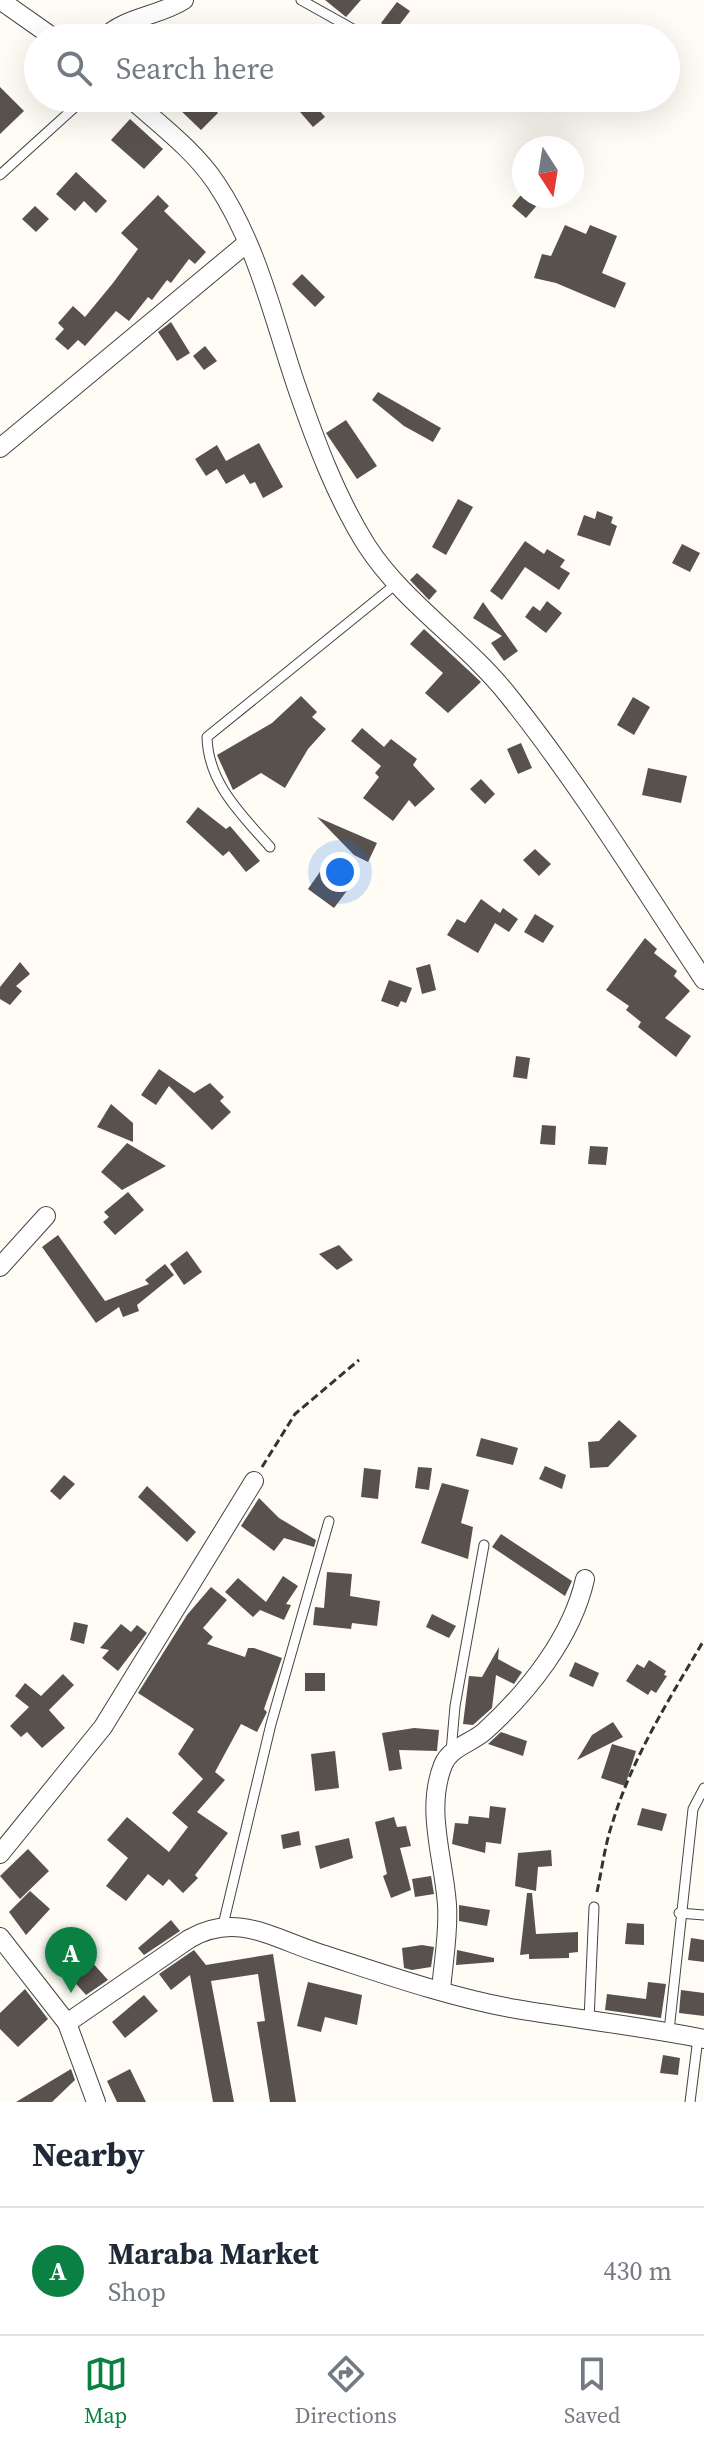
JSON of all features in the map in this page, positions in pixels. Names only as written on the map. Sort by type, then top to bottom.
[{"type":"street","points":[[0,0],[34,24]]},
{"type":"street","points":[[128,24],[167,11],[184,0]]},
{"type":"street","points":[[146,112],[216,182],[247,243],[340,500],[368,548],[396,584],[455,637],[507,693],[704,980]]},
{"type":"street","points":[[0,448],[247,243]]},
{"type":"street","points":[[0,1267],[46,1216]]},
{"type":"street","points":[[0,1854],[103,1727],[254,1481]]},
{"type":"street","points":[[441,1991],[447,1904],[441,1874],[435,1802],[443,1764],[451,1752],[481,1734],[502,1715],[545,1663],[578,1609],[585,1579]]},
{"type":"street","points":[[67,2023],[189,1939],[209,1927],[223,1925],[251,1928],[441,1991],[508,2007],[701,2038]]},
{"type":"street","points":[[0,1937],[67,2023],[96,2102]]},
{"type":"lane","points":[[301,0],[344,24]]},
{"type":"lane","points":[[0,175],[70,112]]},
{"type":"lane","points":[[270,847],[223,790],[208,759],[207,737],[396,584]]},
{"type":"lane","points":[[223,1925],[271,1724],[329,1521]]},
{"type":"lane","points":[[451,1752],[455,1706],[484,1545]]},
{"type":"lane","points":[[669,2031],[679,1913],[693,1809],[704,1788]]},
{"type":"lane","points":[[589,2020],[594,1907]]},
{"type":"lane","points":[[679,1913],[704,1915]]},
{"type":"lane","points":[[690,2102],[701,2038]]},
{"type":"path","points":[[254,1481],[295,1414],[359,1360]]},
{"type":"path","points":[[594,1907],[613,1820],[660,1712],[704,1640]]},
{"type":"building","points":[[325,0],[361,0],[346,17]]},
{"type":"building","points":[[397,2],[410,11],[400,24],[381,23]]},
{"type":"building","points":[[0,87],[24,111],[0,134]]},
{"type":"building","points":[[182,112],[217,112],[201,130]]},
{"type":"building","points":[[300,112],[321,112],[325,117],[313,127]]},
{"type":"building","points":[[130,119],[163,149],[144,169],[111,140]]},
{"type":"building","points":[[76,172],[107,201],[96,213],[84,201],[75,211],[56,194]]},
{"type":"building","points":[[158,195],[169,206],[164,211],[206,252],[195,264],[189,259],[171,283],[167,280],[152,300],[148,297],[129,321],[116,311],[85,346],[78,340],[68,350],[55,339],[64,329],[58,323],[73,306],[85,317],[113,283],[138,249],[121,233]]},
{"type":"building","points":[[35,206],[49,219],[36,232],[22,219]]},
{"type":"building","points":[[514,208],[535,208],[526,218]]},
{"type":"building","points":[[565,225],[586,234],[590,225],[617,236],[602,273],[626,283],[615,308],[556,283],[534,278],[542,254],[551,256]]},
{"type":"building","points":[[302,274],[325,297],[315,307],[292,284]]},
{"type":"building","points":[[171,322],[190,353],[177,361],[158,332]]},
{"type":"building","points":[[205,346],[217,361],[204,370],[193,356]]},
{"type":"building","points":[[378,392],[441,428],[433,442],[404,426],[372,400]]},
{"type":"building","points":[[346,420],[377,466],[357,479],[326,433]]},
{"type":"building","points":[[259,443],[283,487],[263,498],[255,482],[250,484],[244,474],[226,484],[217,469],[206,476],[195,459],[217,445],[226,461]]},
{"type":"building","points":[[458,499],[473,507],[446,555],[432,547]]},
{"type":"building","points":[[597,511],[613,517],[611,523],[617,526],[610,546],[577,535],[584,515],[595,519]]},
{"type":"building","points":[[525,541],[544,554],[547,549],[565,560],[560,567],[570,573],[559,590],[525,567],[502,600],[490,591]]},
{"type":"building","points":[[682,544],[700,553],[690,572],[672,563]]},
{"type":"building","points":[[417,573],[437,591],[429,600],[410,580]]},
{"type":"building","points":[[547,601],[562,613],[546,633],[525,617],[533,606],[540,611]]},
{"type":"building","points":[[483,602],[518,651],[504,661],[491,643],[502,636],[473,618]]},
{"type":"building","points":[[424,629],[481,682],[448,713],[425,693],[443,673],[410,644]]},
{"type":"building","points":[[301,696],[317,712],[312,717],[326,729],[308,749],[285,788],[261,773],[233,790],[217,755],[272,723]]},
{"type":"building","points":[[633,697],[650,707],[634,735],[617,725]]},
{"type":"building","points":[[362,728],[384,747],[391,739],[417,759],[413,765],[435,789],[415,807],[409,800],[393,821],[363,798],[379,777],[375,773],[381,766],[351,741]]},
{"type":"building","points":[[521,743],[532,768],[518,774],[507,749]]},
{"type":"building","points":[[648,768],[687,776],[681,803],[642,795]]},
{"type":"building","points":[[481,779],[495,794],[485,804],[470,789]]},
{"type":"building","points":[[198,807],[226,829],[230,826],[260,861],[246,872],[229,851],[223,856],[186,822]]},
{"type":"building","points":[[317,817],[377,843],[368,862],[354,855]]},
{"type":"building","points":[[535,849],[551,864],[539,876],[523,860]]},
{"type":"building","points":[[322,869],[349,888],[334,908],[308,889]]},
{"type":"building","points":[[481,899],[500,913],[503,908],[518,919],[509,932],[495,923],[478,953],[447,935],[457,919],[465,923]]},
{"type":"building","points":[[535,914],[554,926],[543,943],[524,932]]},
{"type":"building","points":[[645,938],[657,949],[654,953],[677,971],[674,976],[690,991],[665,1018],[691,1036],[676,1057],[638,1027],[641,1022],[626,1010],[629,1006],[606,990]]},
{"type":"building","points":[[20,962],[30,974],[16,986],[22,991],[10,1005],[0,999],[0,987]]},
{"type":"building","points":[[430,964],[436,990],[422,994],[416,968]]},
{"type":"building","points":[[389,980],[412,988],[406,1003],[401,1001],[398,1007],[381,1001]]},
{"type":"building","points":[[516,1056],[530,1058],[527,1079],[513,1077]]},
{"type":"building","points":[[159,1069],[194,1093],[210,1083],[224,1097],[220,1101],[231,1112],[212,1130],[169,1086],[156,1105],[141,1095]]},
{"type":"building","points":[[111,1104],[133,1123],[133,1142],[97,1127]]},
{"type":"building","points":[[542,1125],[556,1126],[555,1145],[540,1144]]},
{"type":"building","points":[[127,1143],[166,1166],[122,1190],[101,1172]]},
{"type":"building","points":[[590,1146],[608,1147],[606,1165],[588,1164]]},
{"type":"building","points":[[128,1192],[144,1210],[115,1235],[103,1222],[109,1217],[104,1212]]},
{"type":"building","points":[[58,1235],[105,1301],[149,1284],[145,1280],[165,1264],[174,1275],[137,1305],[139,1311],[123,1317],[119,1307],[96,1323],[42,1247]]},
{"type":"building","points":[[339,1245],[353,1260],[337,1270],[319,1254]]},
{"type":"building","points":[[187,1251],[202,1272],[184,1285],[170,1264]]},
{"type":"building","points":[[619,1420],[637,1436],[608,1467],[590,1468],[588,1442],[599,1441]]},
{"type":"building","points":[[481,1438],[518,1448],[513,1465],[476,1456]]},
{"type":"building","points":[[545,1466],[566,1475],[562,1489],[539,1479]]},
{"type":"building","points":[[418,1467],[432,1468],[429,1490],[415,1488]]},
{"type":"building","points":[[364,1468],[381,1470],[378,1499],[361,1497]]},
{"type":"building","points":[[64,1475],[75,1484],[60,1500],[50,1491]]},
{"type":"building","points":[[442,1483],[469,1490],[461,1523],[473,1527],[468,1559],[421,1543]]},
{"type":"building","points":[[147,1486],[196,1532],[187,1542],[138,1497]]},
{"type":"building","points":[[259,1498],[279,1518],[316,1540],[314,1547],[284,1538],[274,1551],[241,1526]]},
{"type":"building","points":[[501,1534],[572,1581],[565,1596],[492,1547]]},
{"type":"building","points":[[327,1572],[352,1574],[350,1596],[380,1601],[377,1626],[352,1623],[351,1629],[313,1625],[315,1607],[324,1608]]},
{"type":"building","points":[[283,1576],[298,1586],[286,1604],[291,1605],[284,1620],[260,1610],[253,1617],[225,1592],[238,1578],[266,1602]]},
{"type":"building","points":[[211,1587],[227,1600],[203,1628],[213,1637],[207,1644],[245,1657],[248,1648],[254,1648],[282,1658],[264,1709],[267,1712],[257,1732],[241,1724],[215,1772],[225,1780],[197,1812],[228,1833],[195,1875],[198,1878],[183,1893],[169,1879],[163,1886],[148,1874],[126,1901],[106,1886],[128,1858],[107,1840],[127,1817],[169,1852],[188,1827],[172,1813],[203,1779],[178,1754],[194,1729],[138,1693],[187,1615]]},
{"type":"building","points":[[432,1614],[456,1626],[449,1638],[426,1627]]},
{"type":"building","points":[[74,1622],[88,1625],[84,1644],[70,1640]]},
{"type":"building","points":[[121,1624],[131,1632],[137,1625],[147,1633],[118,1671],[102,1658],[109,1650],[100,1648]]},
{"type":"building","points":[[499,1647],[498,1659],[522,1672],[514,1684],[496,1675],[492,1708],[473,1725],[463,1724],[469,1676],[482,1677]]},
{"type":"building","points":[[649,1660],[666,1671],[664,1675],[667,1676],[656,1693],[651,1690],[648,1695],[626,1681],[637,1664],[644,1668]]},
{"type":"building","points":[[575,1662],[599,1673],[593,1687],[569,1676]]},
{"type":"building","points":[[305,1673],[325,1673],[325,1691],[305,1691]]},
{"type":"building","points":[[63,1674],[74,1685],[49,1710],[65,1728],[42,1748],[27,1732],[21,1737],[10,1726],[29,1707],[15,1696],[25,1683],[41,1696]]},
{"type":"building","points":[[613,1722],[623,1737],[577,1760],[592,1735]]},
{"type":"building","points":[[414,1728],[439,1730],[437,1751],[399,1750],[402,1769],[389,1771],[382,1733]]},
{"type":"building","points":[[501,1732],[527,1741],[523,1756],[488,1744]]},
{"type":"building","points":[[612,1744],[636,1751],[625,1786],[601,1778]]},
{"type":"building","points":[[335,1751],[339,1788],[315,1791],[311,1754]]},
{"type":"building","points":[[490,1806],[506,1808],[501,1844],[486,1842],[485,1853],[452,1844],[455,1823],[468,1824],[469,1816],[489,1818]]},
{"type":"building","points":[[642,1808],[667,1814],[662,1831],[637,1825]]},
{"type":"building","points":[[394,1817],[397,1827],[406,1826],[411,1846],[400,1848],[411,1890],[391,1898],[383,1876],[387,1874],[375,1822]]},
{"type":"building","points":[[299,1831],[301,1845],[283,1849],[281,1835]]},
{"type":"building","points":[[349,1838],[353,1858],[320,1869],[315,1846]]},
{"type":"building","points":[[28,1849],[49,1871],[20,1899],[0,1876]]},
{"type":"building","points":[[551,1850],[552,1866],[538,1867],[536,1891],[515,1886],[518,1853]]},
{"type":"building","points":[[431,1876],[434,1894],[415,1897],[412,1879]]},
{"type":"building","points":[[30,1891],[50,1909],[26,1935],[9,1912]]},
{"type":"building","points":[[527,1893],[532,1893],[536,1934],[578,1932],[578,1952],[569,1953],[569,1958],[529,1959],[529,1954],[520,1955]]},
{"type":"building","points":[[459,1905],[490,1910],[487,1926],[459,1921]]},
{"type":"building","points":[[171,1920],[180,1931],[144,1955],[138,1948]]},
{"type":"building","points":[[627,1923],[644,1924],[644,1945],[625,1944]]},
{"type":"building","points":[[691,1938],[704,1940],[704,1962],[688,1960]]},
{"type":"building","points":[[434,1947],[431,1967],[404,1968],[402,1948]]},
{"type":"building","points":[[194,1950],[206,1965],[273,1954],[296,2102],[270,2102],[257,2022],[265,2021],[258,1974],[211,1981],[234,2102],[213,2102],[190,1975],[171,1990],[159,1974]]},
{"type":"building","points":[[457,1950],[494,1958],[494,1962],[456,1965]]},
{"type":"building","points":[[90,1960],[108,1980],[86,1995],[70,1977]]},
{"type":"building","points":[[308,1982],[362,1995],[357,2025],[325,2017],[321,2032],[297,2026]]},
{"type":"building","points":[[648,1982],[666,1984],[661,2018],[605,2010],[607,1994],[646,1999]]},
{"type":"building","points":[[25,1989],[48,2019],[18,2047],[0,2029],[0,2013]]},
{"type":"building","points":[[681,1990],[704,1993],[704,2016],[679,2013]]},
{"type":"building","points":[[144,1995],[158,2011],[125,2038],[112,2022]]},
{"type":"building","points":[[663,2055],[680,2058],[678,2075],[660,2073]]},
{"type":"building","points":[[71,2069],[75,2080],[52,2102],[16,2102]]},
{"type":"building","points":[[130,2069],[146,2102],[117,2102],[107,2081]]},
{"type":"place","name":"Maraba Market","points":[[71,1993]]}]
